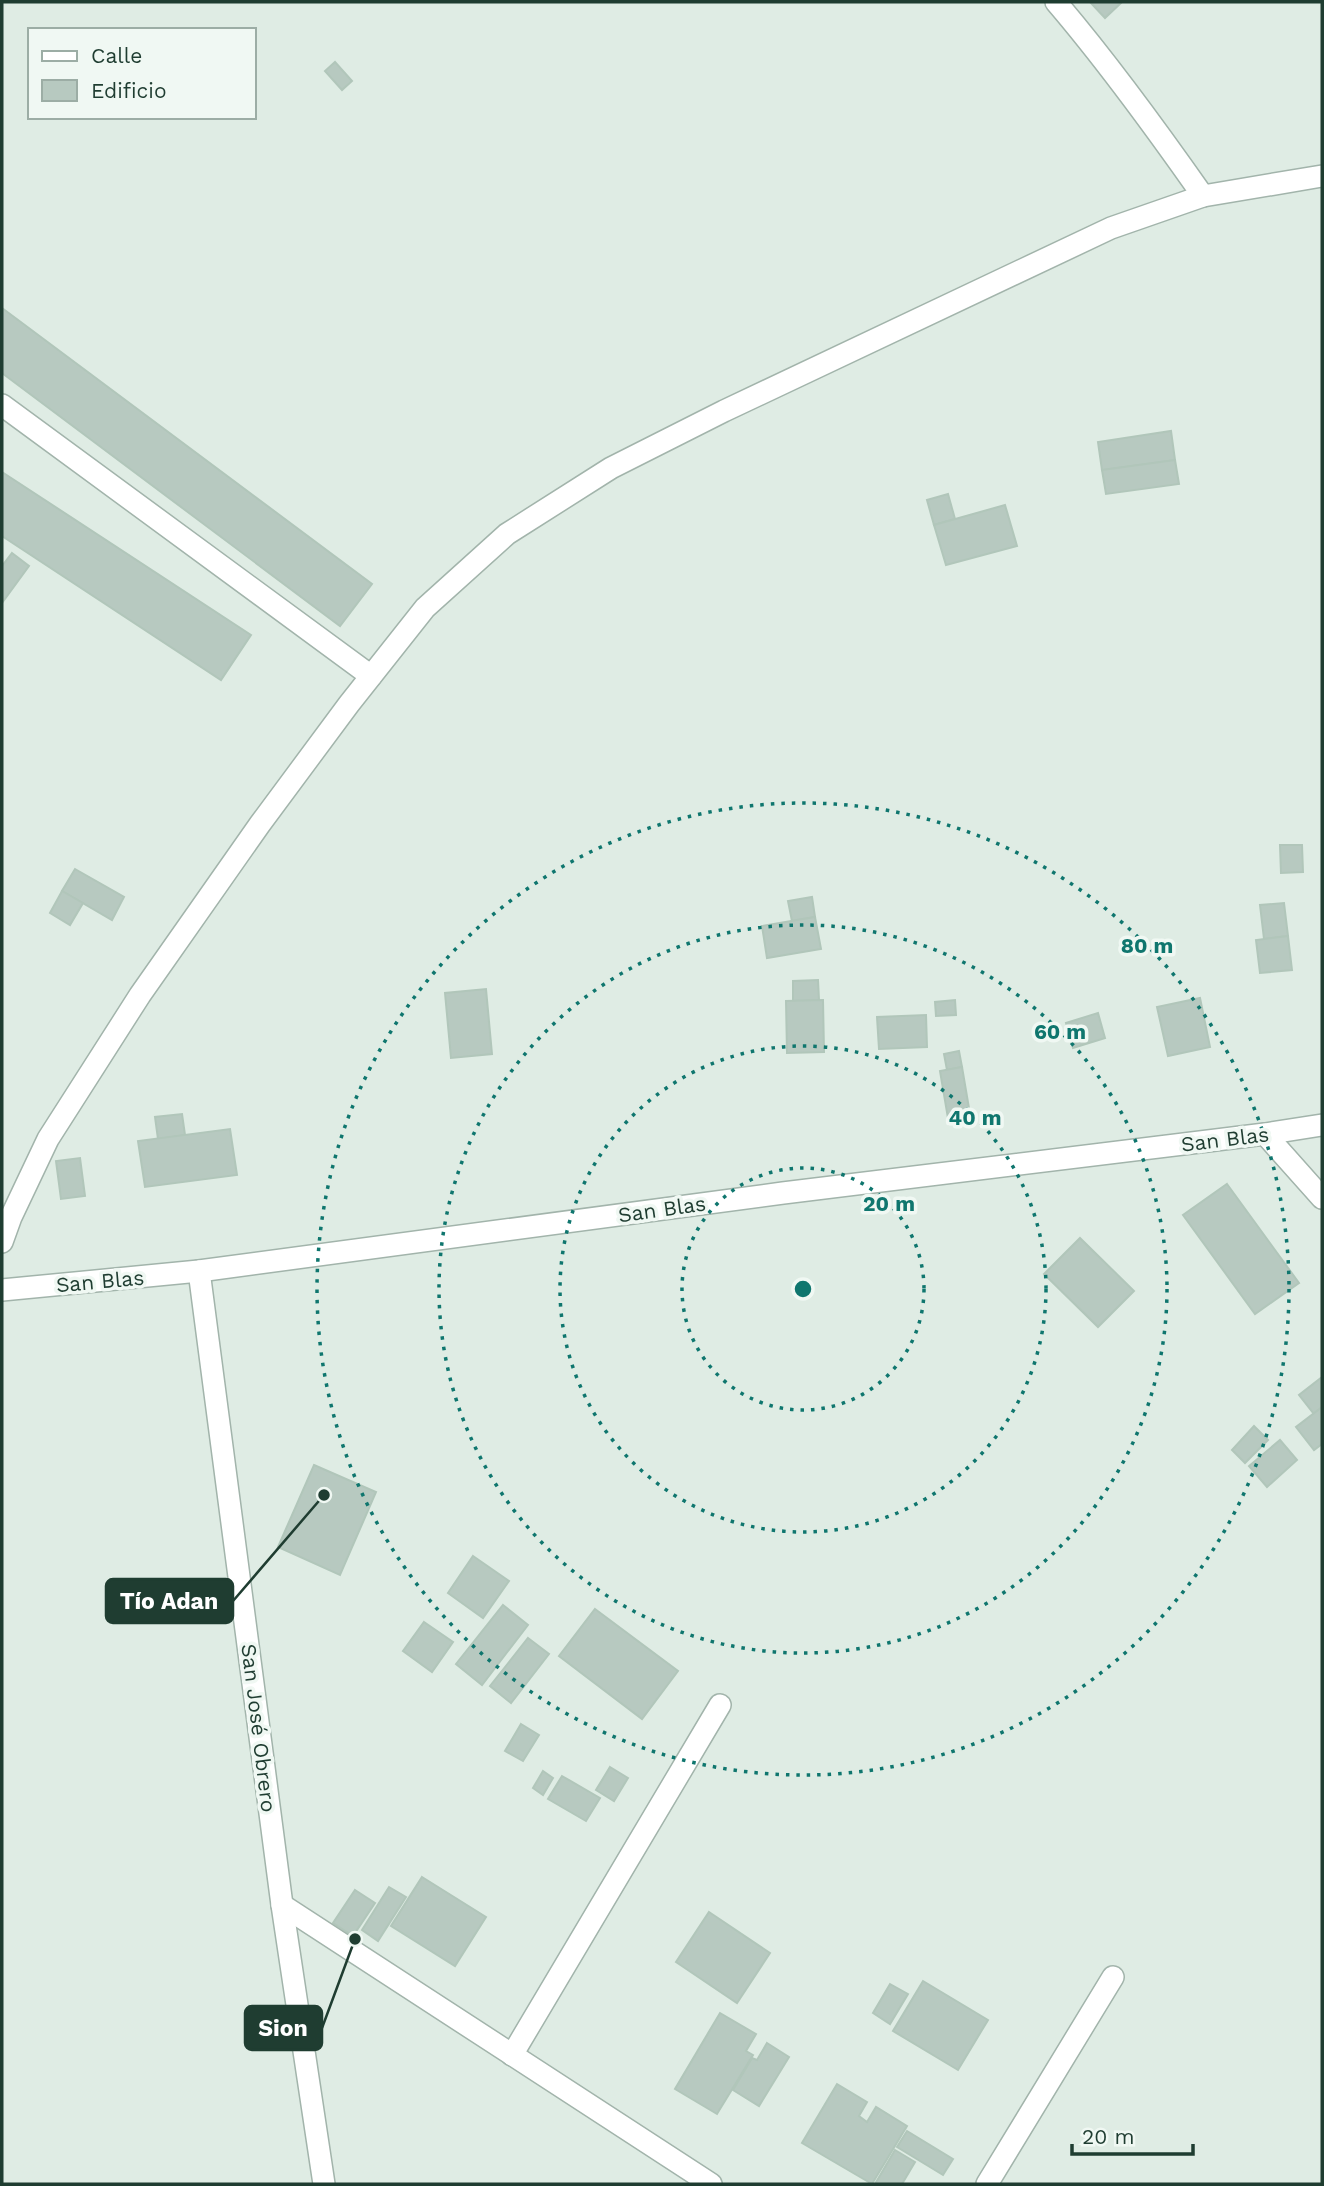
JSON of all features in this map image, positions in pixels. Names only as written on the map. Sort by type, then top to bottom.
[{"type":"street","points":[[1056,2],[1096,48],[1141,107],[1203,196]]},
{"type":"street","points":[[2,1242],[48,1139],[140,995],[260,824],[425,608],[507,534],[611,468],[724,411],[1099,233],[1203,196],[1322,176]]},
{"type":"street","points":[[2,405],[371,677]]},
{"type":"street","name":"San Blas","points":[[2,1290],[199,1271],[1322,1125]]},
{"type":"street","points":[[1265,1134],[1322,1198]]},
{"type":"street","name":"San José Obrero","points":[[199,1271],[282,1905],[324,2184]]},
{"type":"street","points":[[512,2055],[720,1705]]},
{"type":"street","points":[[282,1905],[711,2184]]},
{"type":"street","points":[[987,2184],[1113,1977]]},
{"type":"building","points":[[1090,2],[1122,2],[1105,18]]},
{"type":"building","points":[[335,62],[352,81],[342,90],[325,71]]},
{"type":"building","points":[[2,308],[372,584],[340,626],[2,373]]},
{"type":"building","points":[[1171,431],[1175,460],[1102,470],[1098,442]]},
{"type":"building","points":[[1175,460],[1179,484],[1106,494],[1102,470]]},
{"type":"building","points":[[2,472],[251,635],[221,680],[2,536]]},
{"type":"building","points":[[948,494],[955,519],[934,525],[927,500]]},
{"type":"building","points":[[1005,505],[1017,546],[946,565],[934,525]]},
{"type":"building","points":[[12,553],[29,566],[2,603],[2,566]]},
{"type":"building","points":[[1280,845],[1302,845],[1303,872],[1281,873]]},
{"type":"building","points":[[75,869],[124,897],[112,920],[62,891]]},
{"type":"building","points":[[62,891],[83,903],[70,925],[50,913]]},
{"type":"building","points":[[812,897],[815,917],[792,921],[788,901]]},
{"type":"building","points":[[1284,903],[1288,936],[1264,939],[1260,905]]},
{"type":"building","points":[[815,917],[821,949],[767,958],[762,926]]},
{"type":"building","points":[[1288,936],[1292,970],[1260,973],[1256,940]]},
{"type":"building","points":[[818,980],[819,1000],[793,1001],[793,981]]},
{"type":"building","points":[[486,989],[492,1054],[451,1058],[445,993]]},
{"type":"building","points":[[1200,998],[1210,1047],[1168,1056],[1157,1007]]},
{"type":"building","points":[[823,1000],[824,1052],[787,1053],[786,1001]]},
{"type":"building","points":[[955,1000],[956,1015],[936,1016],[935,1002]]},
{"type":"building","points":[[1098,1013],[1105,1038],[1073,1048],[1066,1023]]},
{"type":"building","points":[[926,1015],[927,1047],[879,1049],[877,1017]]},
{"type":"building","points":[[959,1051],[962,1067],[947,1070],[944,1054]]},
{"type":"building","points":[[962,1067],[971,1120],[949,1124],[940,1071]]},
{"type":"building","points":[[182,1114],[185,1135],[158,1139],[155,1117]]},
{"type":"building","points":[[230,1129],[237,1175],[145,1187],[138,1141]]},
{"type":"building","points":[[80,1158],[85,1196],[61,1199],[56,1161]]},
{"type":"building","points":[[1227,1184],[1299,1283],[1255,1314],[1183,1215]]},
{"type":"building","points":[[1080,1238],[1134,1291],[1098,1327],[1044,1274]]},
{"type":"building","points":[[1322,1377],[1322,1407],[1314,1414],[1299,1395]]},
{"type":"building","points":[[1322,1407],[1322,1444],[1314,1450],[1296,1427]]},
{"type":"building","points":[[1254,1426],[1268,1440],[1245,1463],[1232,1450]]},
{"type":"building","points":[[1280,1440],[1297,1460],[1267,1487],[1249,1466]]},
{"type":"building","points":[[314,1465],[376,1492],[340,1575],[278,1547]]},
{"type":"building","points":[[473,1556],[509,1581],[483,1618],[448,1593]]},
{"type":"building","points":[[503,1605],[528,1625],[482,1685],[456,1664]]},
{"type":"building","points":[[595,1609],[678,1671],[642,1719],[559,1656]]},
{"type":"building","points":[[424,1622],[453,1642],[432,1672],[403,1651]]},
{"type":"building","points":[[528,1638],[549,1654],[511,1703],[490,1686]]},
{"type":"building","points":[[521,1724],[539,1735],[523,1761],[505,1751]]},
{"type":"building","points":[[610,1767],[628,1778],[614,1801],[596,1790]]},
{"type":"building","points":[[543,1771],[553,1778],[543,1795],[533,1788]]},
{"type":"building","points":[[562,1776],[600,1798],[586,1821],[548,1799]]},
{"type":"building","points":[[422,1877],[486,1917],[455,1966],[391,1926]]},
{"type":"building","points":[[389,1887],[406,1897],[378,1941],[362,1930]]},
{"type":"building","points":[[355,1890],[375,1903],[353,1936],[333,1923]]},
{"type":"building","points":[[709,1912],[770,1953],[737,2003],[676,1962]]},
{"type":"building","points":[[923,1981],[988,2020],[958,2070],[893,2031]]},
{"type":"building","points":[[890,1984],[908,1994],[890,2024],[873,2013]]},
{"type":"building","points":[[720,2013],[756,2034],[746,2051],[753,2055],[717,2114],[675,2089]]},
{"type":"building","points":[[767,2043],[789,2057],[759,2106],[733,2090],[752,2058],[757,2060]]},
{"type":"building","points":[[837,2084],[867,2102],[859,2116],[867,2122],[876,2107],[907,2126],[872,2184],[802,2143]]},
{"type":"building","points":[[907,2131],[953,2159],[943,2175],[897,2147]]},
{"type":"building","points":[[895,2150],[915,2162],[902,2184],[875,2184]]},
{"type":"place","name":"Tío Adan","points":[[324,1495]]},
{"type":"place","name":"Sion","points":[[355,1939]]}]
